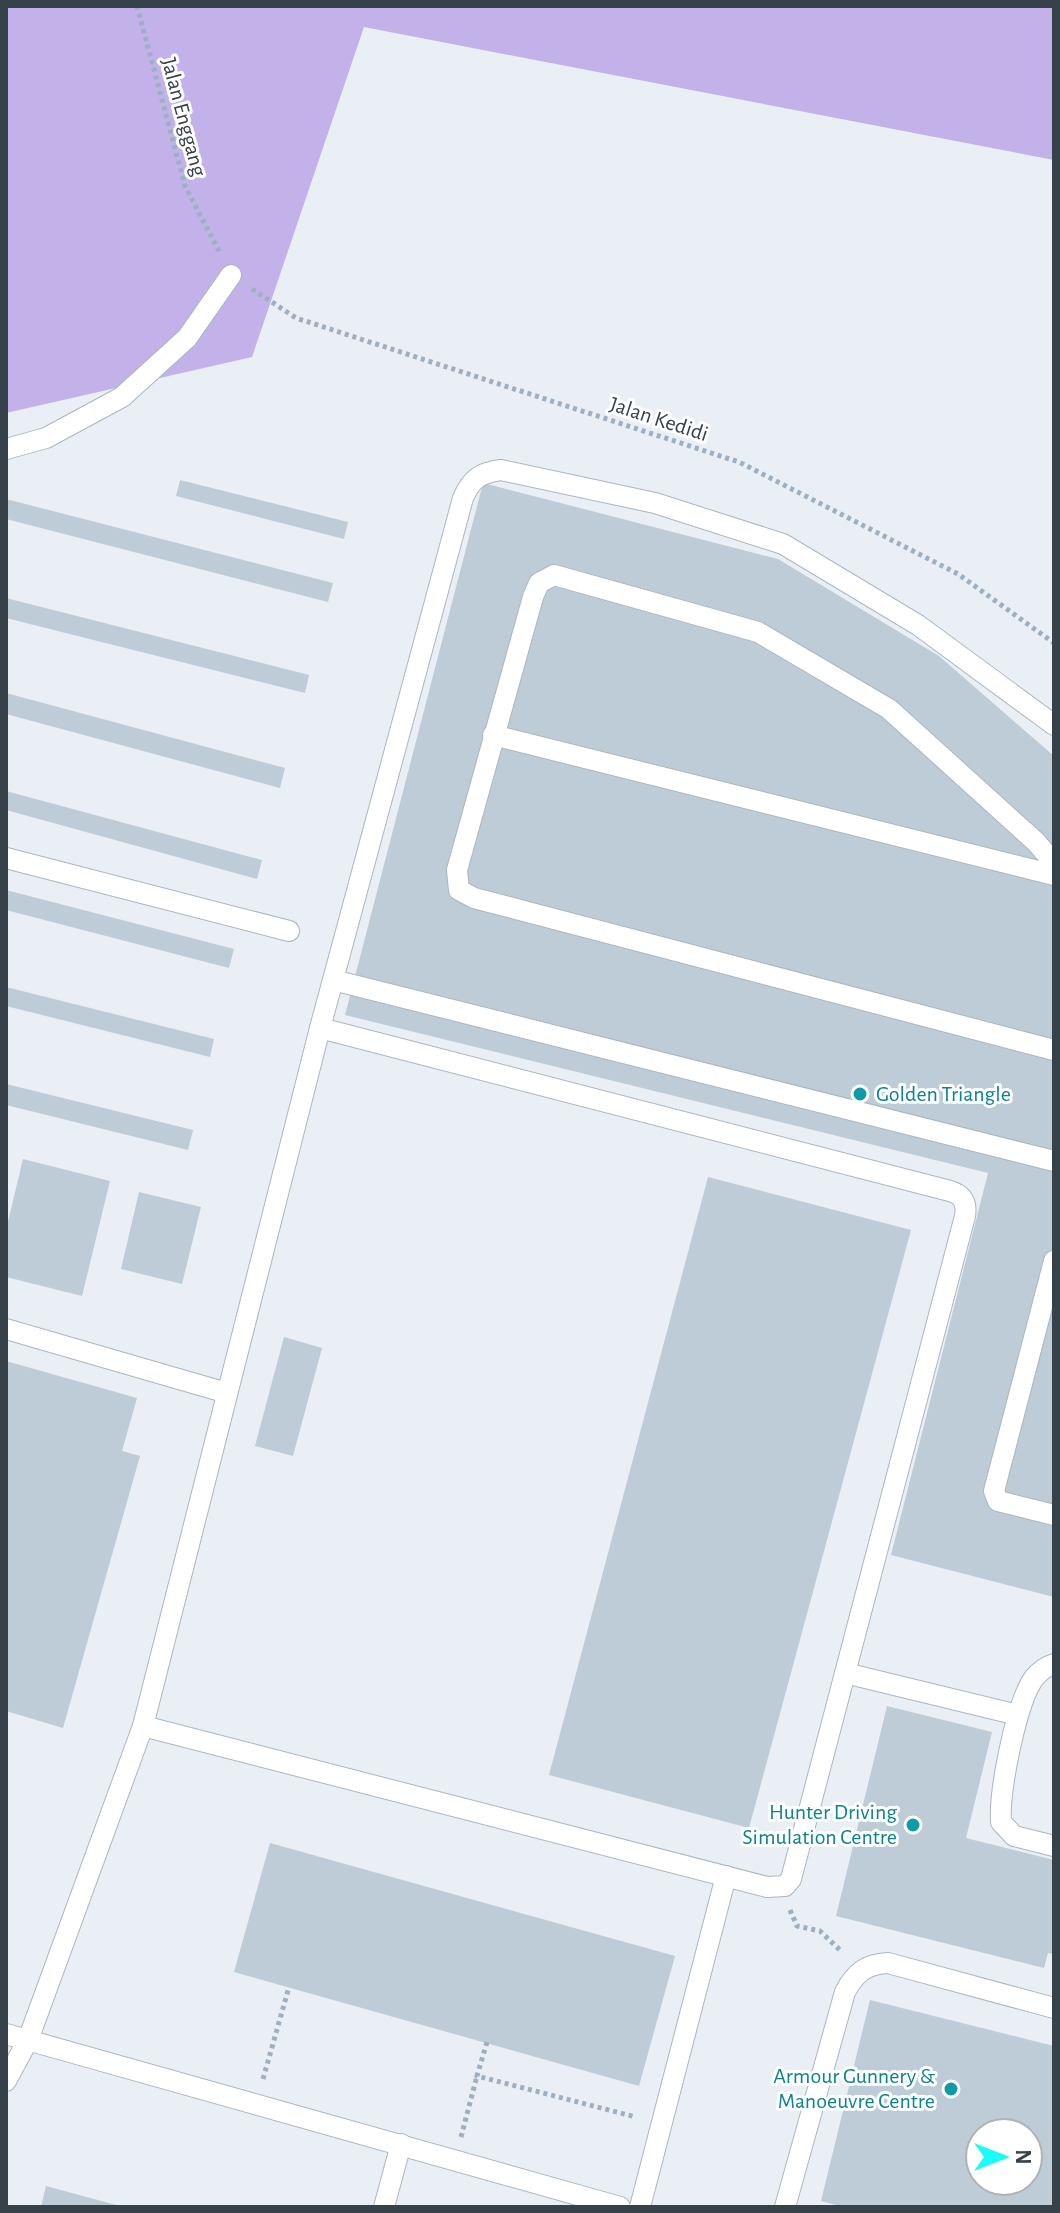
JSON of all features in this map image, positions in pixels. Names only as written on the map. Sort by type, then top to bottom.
[{"type":"lane","points":[[6,449],[46,438],[122,397],[187,338],[231,275]]},
{"type":"lane","points":[[6,2081],[28,2040],[143,1726],[320,1028],[463,498],[471,481],[483,473],[501,470],[655,503],[783,544],[918,625],[1054,725]]},
{"type":"lane","points":[[1054,863],[1036,842],[889,709],[758,632],[554,575],[539,583],[533,597],[457,870],[459,890],[474,898],[1054,1050]]},
{"type":"lane","points":[[493,735],[1054,875]]},
{"type":"lane","points":[[6,858],[289,931]]},
{"type":"lane","points":[[333,980],[1054,1161]]},
{"type":"lane","points":[[143,1726],[780,1888],[791,1879],[965,1216],[962,1197],[950,1191],[320,1028]]},
{"type":"lane","points":[[1054,1261],[1046,1323],[994,1491],[998,1501],[1054,1515]]},
{"type":"lane","points":[[6,1329],[227,1393]]},
{"type":"lane","points":[[1054,1664],[1034,1678],[1018,1715],[1000,1805],[1001,1822],[1014,1836],[1054,1846]]},
{"type":"lane","points":[[845,1673],[1018,1715]]},
{"type":"lane","points":[[640,2207],[726,1876]]},
{"type":"lane","points":[[785,2207],[845,1992],[861,1970],[888,1963],[1054,2008]]},
{"type":"lane","points":[[6,2034],[620,2207]]},
{"type":"lane","points":[[384,2207],[401,2144]]},
{"type":"path","name":"Jalan Enggang","points":[[137,6],[185,186],[231,275]]},
{"type":"path","name":"Jalan Kedidi","points":[[231,275],[296,318],[739,462],[958,574],[1054,643]]},
{"type":"path","points":[[780,1888],[797,1926],[820,1931],[861,1970]]},
{"type":"path","points":[[256,2103],[289,1987]]},
{"type":"path","points":[[455,2160],[487,2042]]},
{"type":"path","points":[[477,2076],[662,2123]]},
{"type":"shaded area","points":[[6,6],[1054,6],[1054,160],[364,27],[252,357],[6,413]]},
{"type":"building","points":[[180,480],[348,522],[344,539],[176,496]]},
{"type":"building","name":"Golden Triangle","points":[[483,483],[778,559],[939,656],[1054,756],[1054,1597],[891,1555],[988,1173],[345,1015]]},
{"type":"building","points":[[6,499],[333,583],[328,602],[6,519]]},
{"type":"building","points":[[6,598],[309,675],[305,693],[6,618]]},
{"type":"building","points":[[6,693],[285,768],[280,788],[6,714]]},
{"type":"building","points":[[6,791],[262,860],[257,879],[6,810]]},
{"type":"building","points":[[6,890],[234,949],[229,968],[6,910]]},
{"type":"building","points":[[6,987],[214,1039],[210,1057],[6,1006]]},
{"type":"building","points":[[6,1084],[193,1130],[188,1150],[6,1105]]},
{"type":"building","points":[[23,1159],[110,1181],[82,1296],[6,1277],[6,1230]]},
{"type":"building","points":[[708,1177],[911,1230],[749,1828],[549,1775]]},
{"type":"building","points":[[139,1192],[201,1207],[182,1284],[121,1269]]},
{"type":"building","points":[[284,1337],[322,1348],[293,1456],[255,1446]]},
{"type":"building","points":[[6,1361],[137,1398],[122,1451],[140,1456],[63,1728],[6,1711]]},
{"type":"building","name":"Hunter Driving Simulation Centre","points":[[887,1706],[992,1732],[966,1838],[1054,1860],[1054,1954],[1048,1953],[1044,1968],[836,1916]]},
{"type":"building","points":[[270,1843],[675,1956],[639,2086],[234,1972]]},
{"type":"building","name":"Armour Gunnery & Manoeuvre Centre","points":[[870,2000],[1054,2046],[1054,2207],[844,2207],[821,2201]]},
{"type":"building","points":[[46,2186],[120,2206],[120,2207],[41,2207]]},
{"type":"place","name":"Golden Triangle","points":[[860,1094]]},
{"type":"place","name":"Hunter Driving Simulation Centre","points":[[913,1825]]},
{"type":"place","name":"Armour Gunnery & Manoeuvre Centre","points":[[951,2089]]}]
